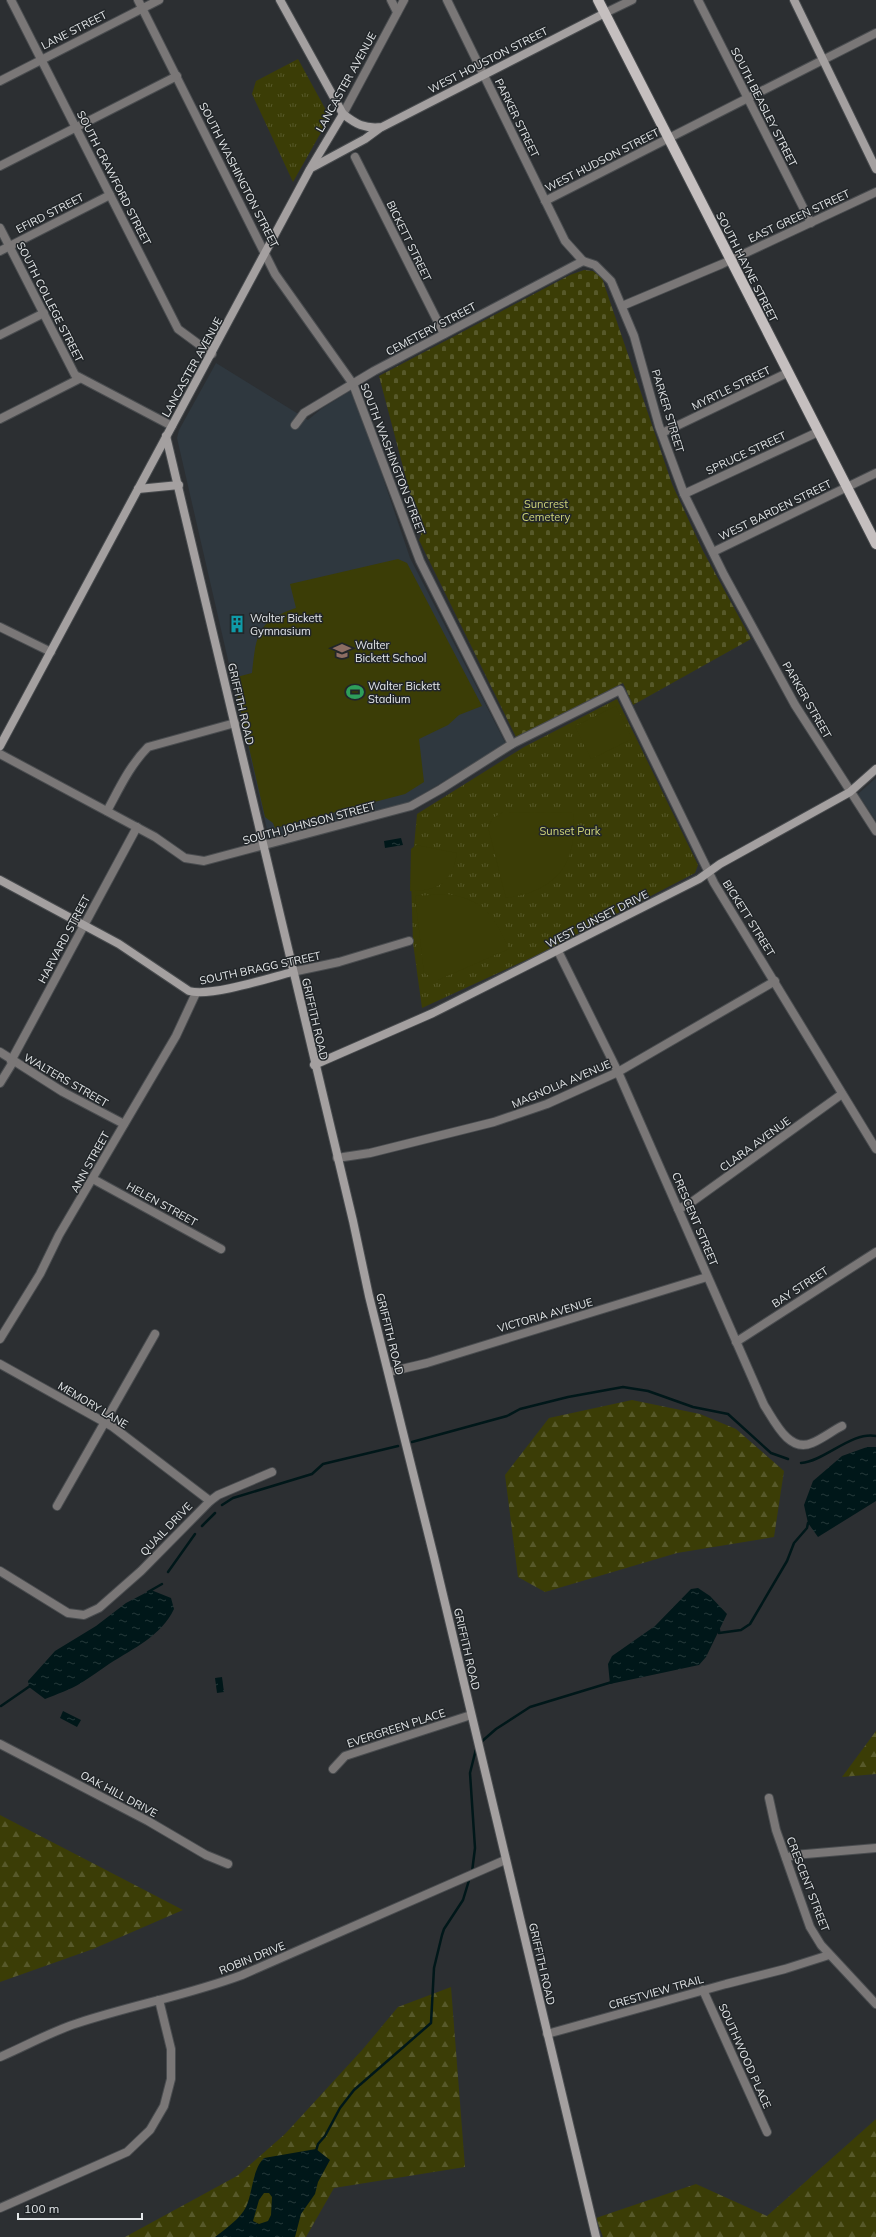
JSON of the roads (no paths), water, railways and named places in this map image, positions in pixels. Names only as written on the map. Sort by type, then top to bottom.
[{"type":"main road","name":"SOUTH HAYNE STREET","points":[[598,0],[876,544]]},
{"type":"street","name":"SOUTH CRAWFORD STREET","points":[[11,0],[178,329],[212,354]]},
{"type":"street","name":"SOUTH WASHINGTON STREET","points":[[138,0],[275,274],[352,384],[420,562],[512,744]]},
{"type":"street","name":"LANE STREET","points":[[0,80],[158,0]]},
{"type":"street","points":[[280,0],[342,114]]},
{"type":"street","points":[[391,0],[397,12]]},
{"type":"street","name":"LANCASTER AVENUE","points":[[0,746],[166,436],[266,254],[310,169],[342,114],[404,0]]},
{"type":"street","name":"PARKER STREET","points":[[447,0],[565,241],[583,261],[595,265],[612,281],[634,336],[662,433],[684,494],[713,552],[796,705],[876,831]]},
{"type":"street","points":[[605,13],[632,0]]},
{"type":"street","name":"SOUTH BEASLEY STREET","points":[[698,0],[810,223]]},
{"type":"street","points":[[794,0],[876,169]]},
{"type":"street","name":"WEST HOUSTON STREET","points":[[310,169],[365,139],[382,127],[605,13]]},
{"type":"street","name":"WEST HUDSON STREET","points":[[545,201],[876,32]]},
{"type":"street","points":[[0,166],[177,76]]},
{"type":"street","name":"WEST HOUSTON STREET","points":[[342,114],[359,126],[370,128],[382,127]]},
{"type":"street","name":"BICKETT STREET","points":[[355,157],[444,334]]},
{"type":"street","name":"EAST GREEN STREET","points":[[622,306],[730,260],[876,192]]},
{"type":"street","name":"EFIRD STREET","points":[[0,251],[110,195]]},
{"type":"street","name":"SOUTH COLLEGE STREET","points":[[0,228],[75,375],[79,379],[172,426]]},
{"type":"street","name":"CEMETERY STREET","points":[[295,425],[304,413],[352,384],[583,261]]},
{"type":"street","points":[[0,335],[44,313]]},
{"type":"street","name":"MYRTLE STREET","points":[[662,433],[788,373]]},
{"type":"street","points":[[0,419],[79,379]]},
{"type":"street","name":"SPRUCE STREET","points":[[684,494],[818,432]]},
{"type":"street","name":"GRIFFITH ROAD","points":[[166,436],[179,485],[262,847],[314,1065],[472,1715],[505,1860],[596,2237]]},
{"type":"street","name":"WEST BARDEN STREET","points":[[713,552],[876,473]]},
{"type":"street","points":[[138,489],[179,485]]},
{"type":"street","points":[[0,627],[51,652]]},
{"type":"street","name":"BICKETT STREET","points":[[620,690],[709,873],[876,1148]]},
{"type":"street","name":"SOUTH JOHNSON STREET","points":[[0,754],[137,827],[185,858],[204,861],[262,847],[411,806],[441,790],[512,744],[620,690]]},
{"type":"street","points":[[107,811],[127,774],[138,757],[148,747],[234,723]]},
{"type":"street","name":"WEST SUNSET DRIVE","points":[[314,1065],[433,1013],[558,951],[709,873],[720,864],[850,792],[876,769]]},
{"type":"street","name":"HARVARD STREET","points":[[0,1083],[137,827]]},
{"type":"street","name":"SOUTH BRAGG STREET","points":[[0,880],[131,952],[177,984],[196,993],[339,962],[409,941]]},
{"type":"street","name":"CRESCENT STREET","points":[[558,951],[618,1072],[764,1405],[778,1426],[796,1445],[802,1447],[813,1443],[842,1426]]},
{"type":"street","name":"MAGNOLIA AVENUE","points":[[337,1158],[370,1153],[500,1120],[547,1104],[618,1072],[775,981]]},
{"type":"street","name":"ANN STREET","points":[[0,1339],[40,1274],[59,1236],[176,1036],[196,993]]},
{"type":"street","name":"WALTERS STREET","points":[[0,1052],[63,1092],[124,1124]]},
{"type":"street","name":"CLARA AVENUE","points":[[678,1209],[689,1204],[842,1094]]},
{"type":"street","name":"HELEN STREET","points":[[93,1179],[221,1249]]},
{"type":"street","name":"BAY STREET","points":[[736,1342],[876,1252]]},
{"type":"street","name":"VICTORIA AVENUE","points":[[388,1372],[427,1363],[707,1277]]},
{"type":"street","points":[[57,1506],[155,1334]]},
{"type":"street","name":"MEMORY LANE","points":[[0,1364],[105,1423],[210,1501]]},
{"type":"street","name":"QUAIL DRIVE","points":[[0,1571],[68,1613],[84,1615],[99,1608],[141,1571],[210,1501],[229,1490],[272,1472]]},
{"type":"street","name":"EVERGREEN PLACE","points":[[333,1769],[345,1756],[472,1715]]},
{"type":"street","name":"OAK HILL DRIVE","points":[[0,1744],[148,1821],[206,1855],[228,1864]]},
{"type":"street","name":"CRESCENT STREET","points":[[769,1798],[776,1830],[810,1928],[821,1945],[876,2004]]},
{"type":"street","points":[[786,1858],[794,1855],[876,1848]]},
{"type":"street","name":"ROBIN DRIVE","points":[[0,2057],[76,2024],[206,1988],[242,1975],[505,1860]]},
{"type":"street","name":"CRESTVIEW TRAIL","points":[[547,2034],[703,1990],[771,1973],[830,1955]]},
{"type":"street","name":"SOUTHWOOD PLACE","points":[[703,1990],[767,2132]]},
{"type":"street","points":[[0,2208],[127,2152],[150,2130],[164,2106],[172,2079],[171,2049],[160,2000]]},
{"type":"water","points":[[401,838],[403,845],[385,848],[384,841]]},
{"type":"water","points":[[867,1447],[876,1447],[876,1501],[818,1537],[808,1523],[804,1505],[813,1481],[842,1456]]},
{"type":"water","points":[[698,1588],[710,1596],[727,1614],[706,1657],[699,1665],[610,1684],[608,1664],[612,1656],[655,1626],[691,1589]]},
{"type":"water","points":[[151,1590],[171,1598],[174,1609],[162,1627],[146,1641],[85,1681],[63,1692],[45,1699],[29,1687],[28,1681],[55,1651],[96,1626],[126,1603]]},
{"type":"water","points":[[222,1677],[224,1692],[217,1693],[215,1678]]},
{"type":"water","points":[[63,1711],[81,1720],[77,1727],[60,1718]]},
{"type":"water","points":[[316,2149],[330,2160],[318,2182],[315,2194],[301,2214],[295,2237],[215,2237],[232,2224],[246,2207],[257,2169],[264,2158]],"holes":[[[264,2193],[269,2193],[272,2197],[271,2215],[268,2221],[259,2224],[253,2221],[259,2200]]]},
{"type":"waterway","points":[[412,1442],[507,1416],[520,1409],[568,1397],[623,1387],[648,1391],[693,1407],[728,1414],[771,1453],[788,1459]]},
{"type":"waterway","points":[[801,1463],[810,1461],[858,1438],[876,1436]]},
{"type":"waterway","points":[[222,1505],[233,1498],[312,1474],[323,1464],[398,1446]]},
{"type":"waterway","points":[[202,1526],[215,1513]]},
{"type":"waterway","points":[[719,1630],[719,1633],[741,1630],[750,1624],[787,1561],[794,1543],[807,1528],[808,1523]]},
{"type":"waterway","points":[[168,1572],[195,1534]]},
{"type":"waterway","points":[[148,1592],[162,1584]]},
{"type":"waterway","points":[[480,1743],[496,1729],[530,1707],[612,1682]]},
{"type":"waterway","points":[[1,1706],[30,1686]]},
{"type":"waterway","points":[[472,1872],[475,1848],[470,1773],[476,1749]]},
{"type":"waterway","points":[[316,2151],[318,2144],[325,2136],[340,2108],[354,2090],[431,2023],[434,1968],[442,1935],[444,1929],[463,1900],[470,1877]]},
{"type":"place","name":"Walter Bickett Gymnasium","points":[[237,624]]},
{"type":"place","name":"Walter Bickett School","points":[[342,651]]},
{"type":"place","name":"Walter Bickett Stadium","points":[[355,692]]},
{"type":"park label","name":"Suncrest Cemetery","points":[[546,510]]},
{"type":"park label","name":"Sunset Park","points":[[570,831]]}]
